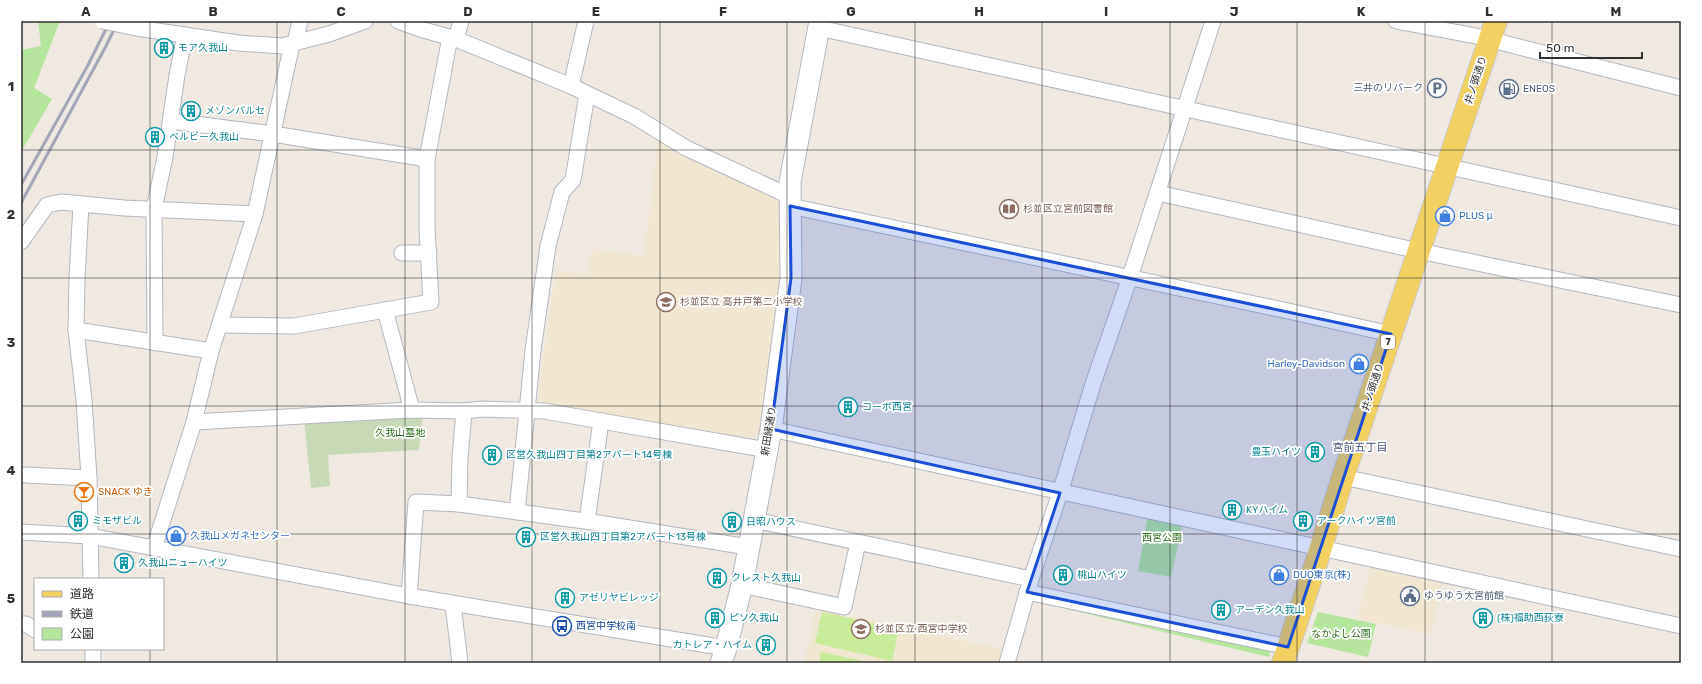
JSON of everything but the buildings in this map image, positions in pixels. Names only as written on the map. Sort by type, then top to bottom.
[{"type":"main road","name":"井ノ頭通り","points":[[1285,655],[1343,477],[1493,31]]},
{"type":"street","points":[[102,21],[185,35],[282,46],[329,34],[365,21]]},
{"type":"street","points":[[154,548],[194,422],[211,351],[255,214],[300,21]]},
{"type":"street","points":[[398,21],[453,38],[571,86],[634,116],[686,148],[789,201],[1391,334]]},
{"type":"street","points":[[220,325],[294,326],[431,302],[427,159],[453,38],[461,21]]},
{"type":"street","points":[[571,86],[586,21]]},
{"type":"street","points":[[1007,663],[1029,585],[1060,493],[1093,384],[1158,193],[1213,21]]},
{"type":"street","points":[[1396,21],[1493,31],[1681,88]]},
{"type":"street","points":[[819,24],[1185,110],[1681,218]]},
{"type":"street","name":"新田縁通り","points":[[724,656],[742,585],[771,429],[790,278],[790,182],[819,24]]},
{"type":"street","points":[[155,343],[154,209],[171,121],[177,75],[185,35]]},
{"type":"street","points":[[517,512],[533,350],[548,246],[562,192],[573,180],[587,94]]},
{"type":"street","points":[[171,121],[273,134],[427,159]]},
{"type":"street","points":[[1158,193],[1419,251],[1681,305]]},
{"type":"street","points":[[21,242],[47,205],[61,202],[154,209],[255,214]]},
{"type":"street","points":[[81,204],[76,330],[84,400],[89,478],[91,578]]},
{"type":"street","points":[[402,254],[429,253]]},
{"type":"street","points":[[386,310],[412,410]]},
{"type":"street","points":[[76,330],[211,351]]},
{"type":"street","points":[[194,422],[412,410],[527,410],[544,411],[767,450]]},
{"type":"street","points":[[459,504],[460,458],[464,411]]},
{"type":"street","points":[[587,521],[601,421]]},
{"type":"street","points":[[771,429],[1060,493],[1681,626]]},
{"type":"street","points":[[26,475],[89,478]]},
{"type":"street","points":[[1343,477],[1681,549]]},
{"type":"street","points":[[408,596],[416,502],[459,504],[587,521],[748,547]]},
{"type":"street","points":[[754,520],[858,542],[1029,585],[1285,655]]},
{"type":"street","points":[[21,532],[90,536],[724,656]]},
{"type":"street","points":[[742,585],[844,608],[858,542]]},
{"type":"street","points":[[453,604],[460,663]]},
{"type":"street","points":[[21,624],[26,624],[34,629]]},
{"type":"street","points":[[93,650],[93,663]]},
{"type":"highlighted area","points":[[790,206],[1391,334],[1288,647],[1027,592],[1060,493],[771,429],[791,278]]},
{"type":"shaded area","name":"杉並区立 高井戸第二小学校","points":[[658,140],[782,200],[783,273],[762,431],[750,439],[541,402],[538,395],[556,270],[588,274],[592,249],[644,256]]},
{"type":"shaded area","points":[[1372,562],[1443,580],[1431,634],[1357,619]]},
{"type":"shaded area","name":"杉並区立 西宮中学校","points":[[817,608],[1003,649],[999,663],[804,663]]},
{"type":"green space","points":[[38,21],[60,21],[34,88],[52,99],[21,152],[21,50],[41,46]]},
{"type":"green space","name":"久我山墓地","points":[[423,414],[419,450],[328,455],[330,486],[311,488],[304,419]]},
{"type":"green space","name":"西宮公園","points":[[1148,515],[1183,522],[1171,577],[1138,571]]},
{"type":"green space","points":[[1029,600],[1271,649],[1269,657]]},
{"type":"green space","points":[[822,612],[899,629],[892,661],[815,643]]},
{"type":"green space","name":"なかよし公園","points":[[1318,612],[1376,624],[1368,657],[1307,643]]},
{"type":"green space","points":[[821,652],[873,663],[819,663]]},
{"type":"railway","points":[[21,185],[87,67],[110,21]]},
{"type":"railway","points":[[21,203],[118,21]]},
{"type":"place","name":"モア久我山","points":[[164,48]]},
{"type":"place","name":"三井のリパーク","points":[[1437,88]]},
{"type":"place","name":"ENEOS","points":[[1509,89]]},
{"type":"place","name":"メゾンパルセ","points":[[191,111]]},
{"type":"place","name":"ベルビー久我山","points":[[155,137]]},
{"type":"place","name":"杉並区立宮前図書館","points":[[1009,209]]},
{"type":"place","name":"PLUS μ","points":[[1445,216]]},
{"type":"place","name":"杉並区立 高井戸第二小学校","points":[[666,302]]},
{"type":"place","name":"Harley-Davidson","points":[[1359,364]]},
{"type":"place","name":"コーポ西宮","points":[[848,407]]},
{"type":"place","name":"豊玉ハイツ","points":[[1315,452]]},
{"type":"place","name":"区営久我山四丁目第2アパート14号棟","points":[[492,455]]},
{"type":"place","name":"SNACK ゆき","points":[[84,492]]},
{"type":"place","name":"KYハイム","points":[[1232,510]]},
{"type":"place","name":"ミモザビル","points":[[78,521]]},
{"type":"place","name":"アークハイツ宮前","points":[[1303,521]]},
{"type":"place","name":"日昭ハウス","points":[[732,522]]},
{"type":"place","name":"久我山メガネセンター","points":[[176,536]]},
{"type":"place","name":"区営久我山四丁目第2アパート13号棟","points":[[526,537]]},
{"type":"place","name":"久我山ニューハイツ","points":[[124,563]]},
{"type":"place","name":"桃山ハイツ","points":[[1063,575]]},
{"type":"place","name":"DUO東京(株)","points":[[1279,575]]},
{"type":"place","name":"クレスト久我山","points":[[717,578]]},
{"type":"place","name":"ゆうゆう大宮前館","points":[[1410,596]]},
{"type":"place","name":"アゼリヤビレッジ","points":[[565,598]]},
{"type":"place","name":"アーデン久我山","points":[[1221,610]]},
{"type":"place","name":"ピソ久我山","points":[[715,618]]},
{"type":"place","name":"(株)福助西荻寮","points":[[1483,618]]},
{"type":"place","name":"西宮中学校南","points":[[562,626]]},
{"type":"place","name":"杉並区立 西宮中学校","points":[[861,629]]},
{"type":"place","name":"カトレア・ハイム","points":[[766,645]]},
{"type":"district","name":"宮前五丁目","points":[[1360,447]]}]
